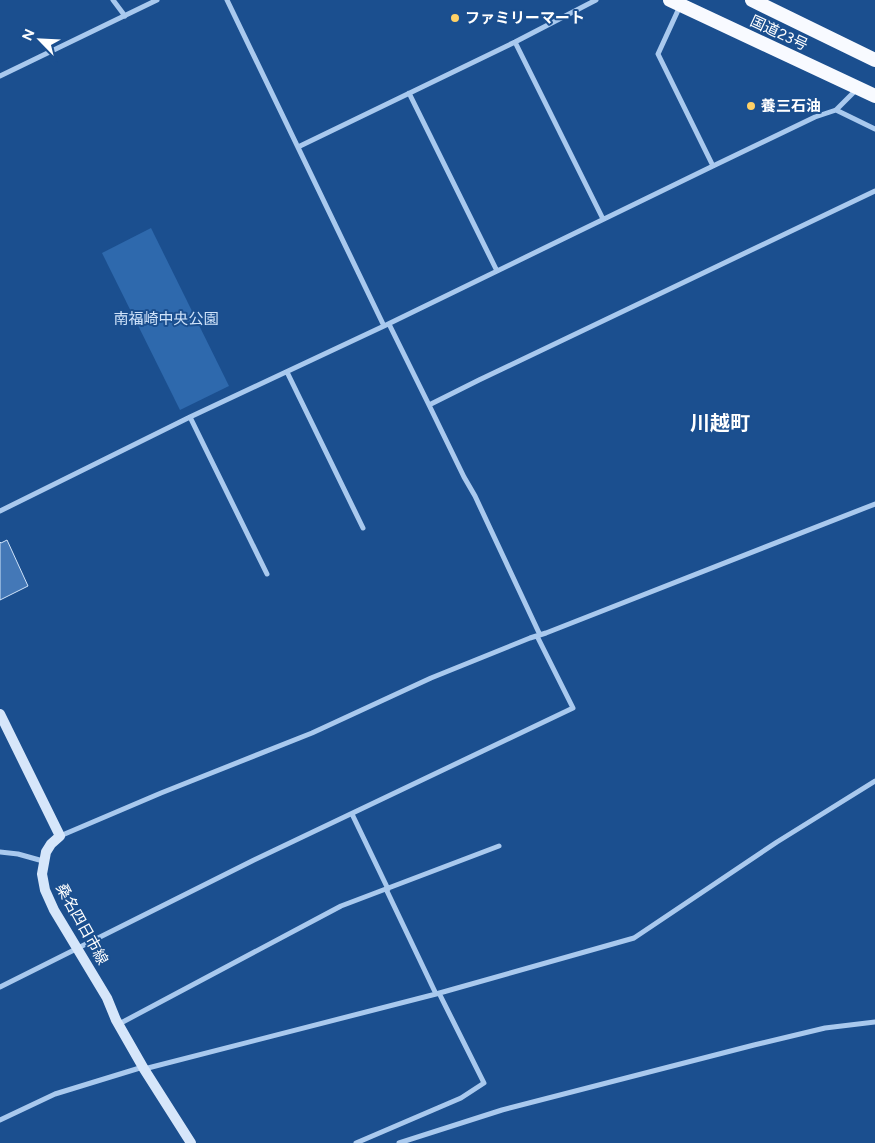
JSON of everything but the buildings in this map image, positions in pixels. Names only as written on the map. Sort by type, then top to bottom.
[{"type":"highway","name":"国道23号","points":[[752,0],[875,60]]},
{"type":"highway","name":"国道23号","points":[[675,3],[875,96]]},
{"type":"main road","points":[[0,714],[60,836],[51,844],[43,861]]},
{"type":"main road","name":"桑名四日市線","points":[[43,861],[42,874],[45,890],[54,910],[107,998],[119,1024],[144,1068],[191,1143]]},
{"type":"street","points":[[113,0],[125,16]]},
{"type":"street","points":[[0,76],[157,0]]},
{"type":"street","points":[[0,987],[252,861],[573,708],[475,496],[430,405],[386,325],[227,0]]},
{"type":"street","points":[[298,147],[515,42],[596,0]]},
{"type":"street","points":[[675,3],[658,54],[713,166]]},
{"type":"street","points":[[515,42],[603,219]]},
{"type":"street","points":[[0,511],[190,417],[386,325],[815,117],[836,110],[858,88]]},
{"type":"street","points":[[409,93],[497,271]]},
{"type":"street","points":[[836,110],[875,129]]},
{"type":"street","points":[[430,405],[875,191]]},
{"type":"street","points":[[288,372],[363,528]]},
{"type":"street","points":[[190,417],[266,574]]},
{"type":"street","points":[[60,836],[161,793],[312,733],[431,678],[875,504]]},
{"type":"street","points":[[0,1120],[55,1094],[144,1068],[438,993],[634,938],[778,842],[875,781]]},
{"type":"street","points":[[352,814],[438,993],[484,1083],[461,1098],[356,1143]]},
{"type":"street","points":[[119,1024],[341,906],[499,846]]},
{"type":"street","points":[[0,852],[18,854],[43,861]]},
{"type":"street","points":[[399,1143],[502,1110],[716,1055],[825,1028],[875,1022]]},
{"type":"green space","name":"南福崎中央公園","points":[[151,228],[229,386],[180,410],[102,253]]},
{"type":"place","name":"ファミリーマート","points":[[455,18]]},
{"type":"place","name":"養三石油","points":[[751,106]]},
{"type":"district","name":"川越町","points":[[720,423]]}]
